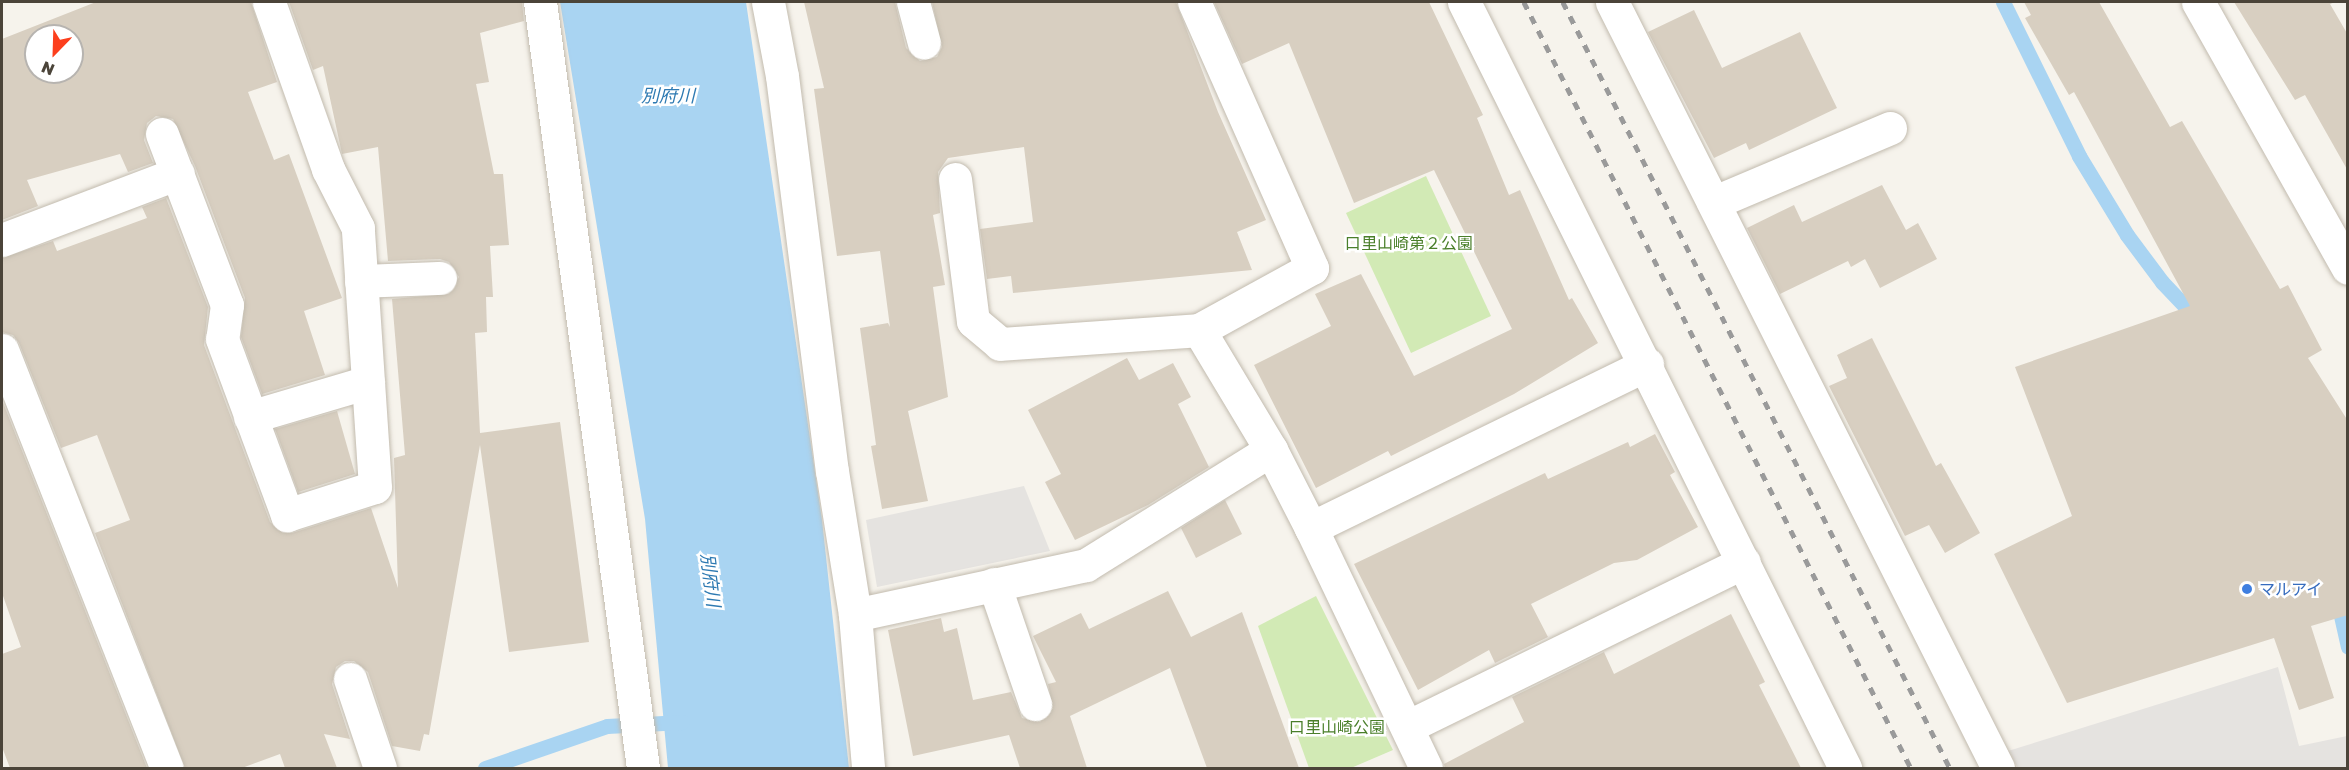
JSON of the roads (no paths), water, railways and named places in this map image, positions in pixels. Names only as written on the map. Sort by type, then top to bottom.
[{"type":"street","points":[[162,134],[227,305],[222,339],[287,515],[375,487],[358,228],[328,169],[269,2]]},
{"type":"street","points":[[540,2],[643,768]]},
{"type":"street","points":[[768,2],[782,76],[832,471],[855,615],[868,768]]},
{"type":"street","points":[[913,2],[924,43]]},
{"type":"street","points":[[955,179],[973,321],[1000,344],[1199,330],[1311,268],[1194,2]]},
{"type":"street","points":[[1464,2],[1647,364],[1845,768]]},
{"type":"street","points":[[1612,2],[1715,202],[1998,768]]},
{"type":"street","points":[[2198,2],[2348,267]]},
{"type":"street","points":[[1715,202],[1890,128]]},
{"type":"street","points":[[2,240],[177,173]]},
{"type":"street","points":[[361,281],[440,278]]},
{"type":"street","points":[[1199,330],[1271,450],[1426,768]]},
{"type":"street","points":[[2,350],[167,768]]},
{"type":"street","points":[[1311,528],[1647,364]]},
{"type":"street","points":[[250,417],[368,382]]},
{"type":"street","points":[[855,615],[1086,565],[1271,450]]},
{"type":"street","points":[[1407,727],[1744,562]]},
{"type":"street","points":[[994,584],[1035,704]]},
{"type":"street","points":[[350,679],[380,768]]},
{"type":"water","name":"別府川","points":[[560,2],[746,2],[822,520],[849,768],[668,768],[645,519]]},
{"type":"waterway","points":[[2003,2],[2079,156],[2127,235],[2162,282],[2200,322]]},
{"type":"waterway","points":[[2337,598],[2348,647]]},
{"type":"waterway","points":[[485,768],[607,726],[682,722]]},
{"type":"railway","points":[[1524,2],[1911,768]]},
{"type":"railway","points":[[1563,2],[1950,768]]},
{"type":"place","name":"マルアイ","points":[[2247,589]]},
{"type":"park label","name":"口里山崎第２公園","points":[[1409,243]]},
{"type":"park label","name":"口里山崎公園","points":[[1337,727]]}]
